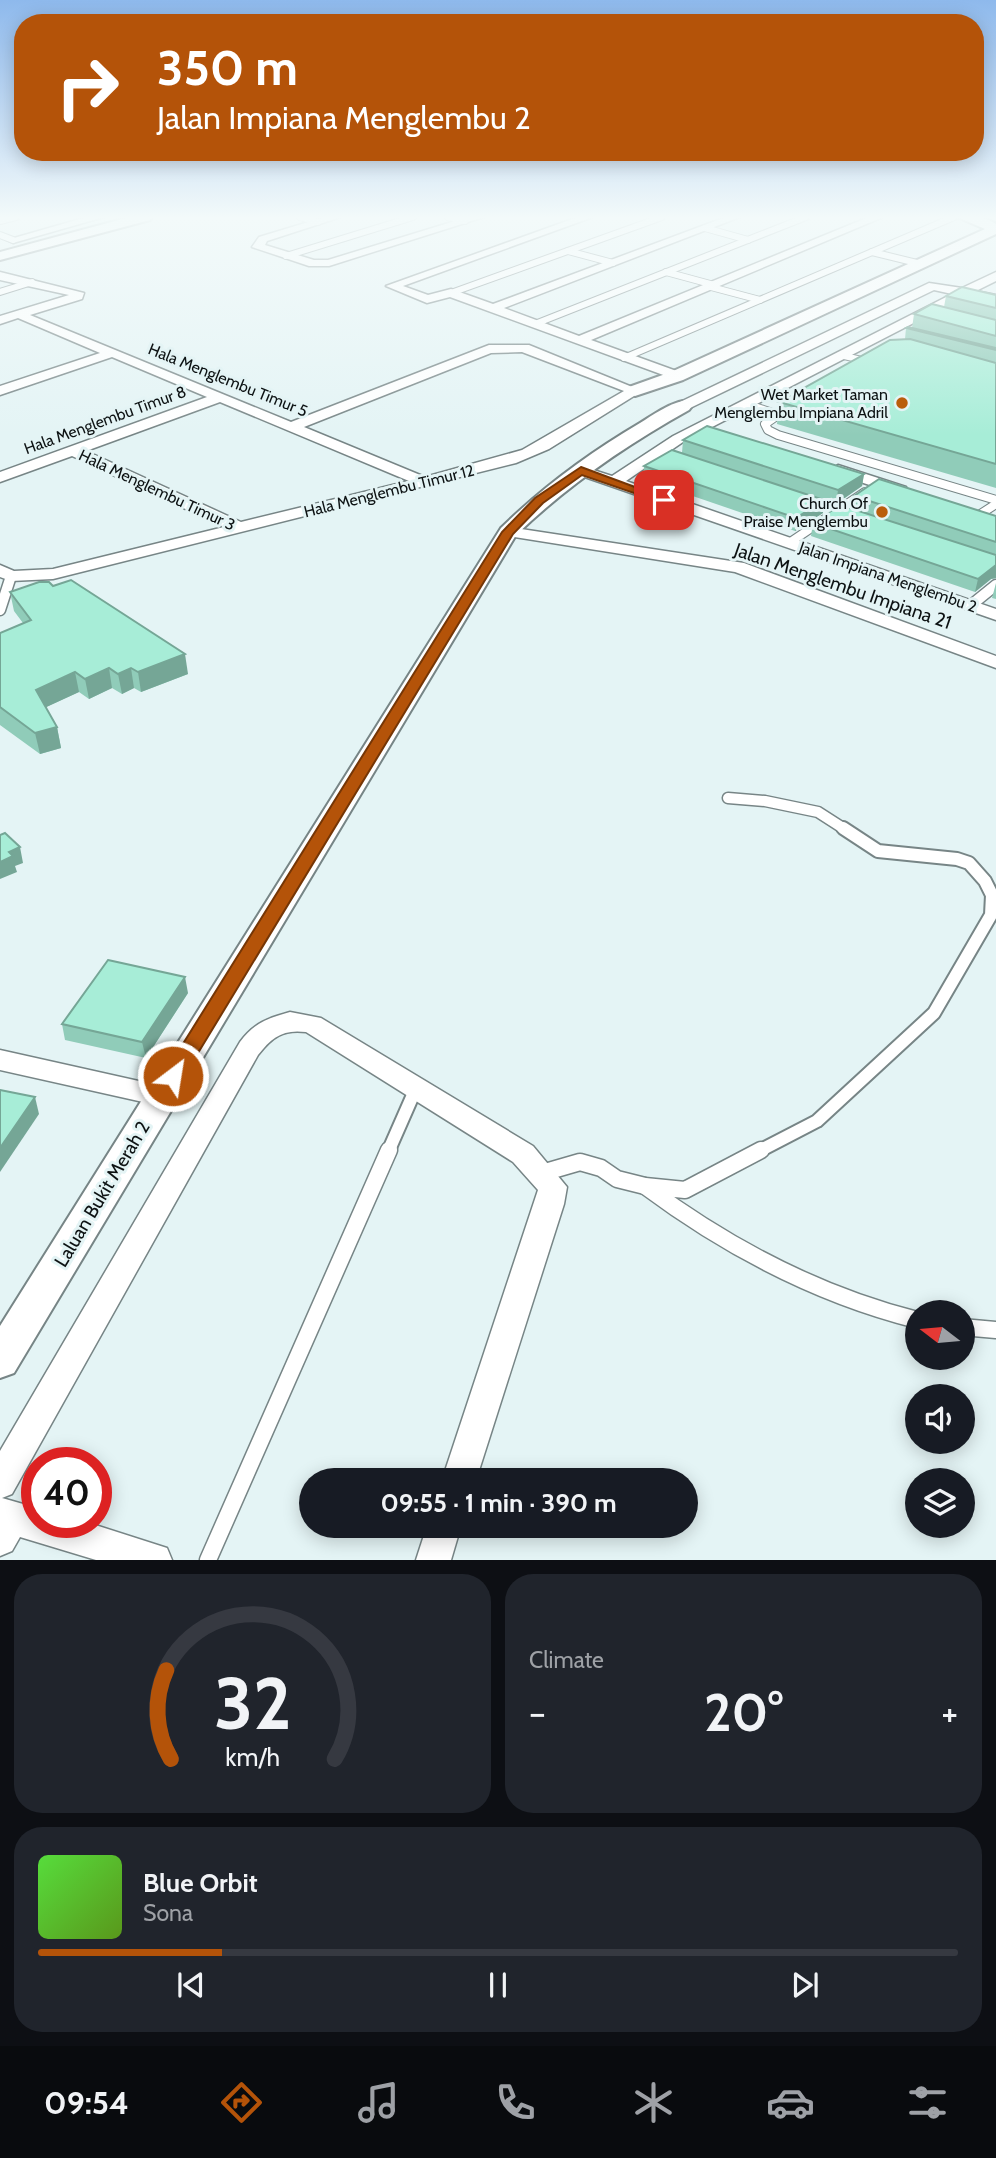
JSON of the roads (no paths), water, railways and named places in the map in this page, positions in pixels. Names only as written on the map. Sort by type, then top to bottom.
[{"type":"street","points":[[0,320],[78,296],[78,293],[65,290]]},
{"type":"street","points":[[396,290],[427,299],[451,293],[677,376]]},
{"type":"street","points":[[494,308],[542,290]]},
{"type":"street","points":[[580,340],[703,290]]},
{"type":"street","points":[[635,391],[677,376],[864,290]]},
{"type":"street","points":[[293,426],[480,352],[504,347],[524,348],[635,391],[683,406],[925,290]]},
{"type":"street","points":[[943,290],[996,309]]},
{"type":"street","points":[[614,482],[666,454],[702,427],[880,334],[923,317],[968,290]]},
{"type":"street","points":[[957,295],[996,299]]},
{"type":"street","name":"Hala Menglembu Timur 5","points":[[18,314],[425,482]]},
{"type":"street","points":[[850,325],[906,341]]},
{"type":"street","points":[[0,391],[115,352]]},
{"type":"street","name":"Hala Menglembu Timur 12","points":[[6,573],[53,574],[242,529],[539,451],[614,401],[635,391]]},
{"type":"street","name":"Hala Menglembu Timur 8","points":[[0,477],[221,397]]},
{"type":"street","name":"Laluan Bukit Merah 2","points":[[3,1350],[508,532],[539,500],[642,428],[683,406]]},
{"type":"street","points":[[702,427],[727,435]]},
{"type":"street","points":[[765,447],[916,495]]},
{"type":"street","name":"Hala Menglembu Timur 3","points":[[73,451],[242,529]]},
{"type":"street","name":"Jalan Impiana Menglembu 2","points":[[581,471],[996,615]]},
{"type":"street","points":[[973,513],[996,521]]},
{"type":"street","name":"Jalan Menglembu Impiana 21","points":[[508,532],[738,567],[996,662]]},
{"type":"street","points":[[0,1483],[259,1035],[271,1027],[290,1021],[312,1024],[417,1086],[523,1154],[553,1187],[550,1204],[463,1468]]},
{"type":"street","points":[[0,1060],[161,1096]]},
{"type":"street","points":[[4,1524],[155,1559]]},
{"type":"street","points":[[433,1559],[440,1538]]},
{"type":"lane","points":[[451,293],[460,290]]},
{"type":"lane","points":[[535,324],[622,290]]},
{"type":"lane","points":[[725,290],[760,300]]},
{"type":"lane","points":[[624,358],[784,290]]},
{"type":"lane","points":[[840,355],[874,361],[859,369]]},
{"type":"lane","points":[[746,404],[778,415]]},
{"type":"lane","points":[[790,409],[765,425],[768,430],[996,502]]},
{"type":"lane","points":[[789,543],[879,483]]},
{"type":"lane","points":[[800,498],[851,514]]},
{"type":"lane","points":[[973,513],[996,502]]},
{"type":"lane","points":[[0,610],[6,573]]},
{"type":"lane","points":[[970,606],[996,585]]},
{"type":"lane","points":[[542,1173],[580,1162],[601,1168],[617,1179],[645,1186],[685,1190],[817,1121],[934,1013],[991,915],[992,895],[985,881],[968,863],[957,859],[878,851],[818,812],[765,801],[729,798]]},
{"type":"lane","points":[[208,1559],[417,1086]]},
{"type":"lane","points":[[645,1186],[700,1226],[812,1284],[905,1317]]},
{"type":"lane","points":[[975,1328],[996,1330]]},
{"type":"place","name":"Wet Market Taman Menglembu Impiana Adril","points":[[902,403]]},
{"type":"place","name":"Church Of Praise Menglembu","points":[[882,512]]}]
